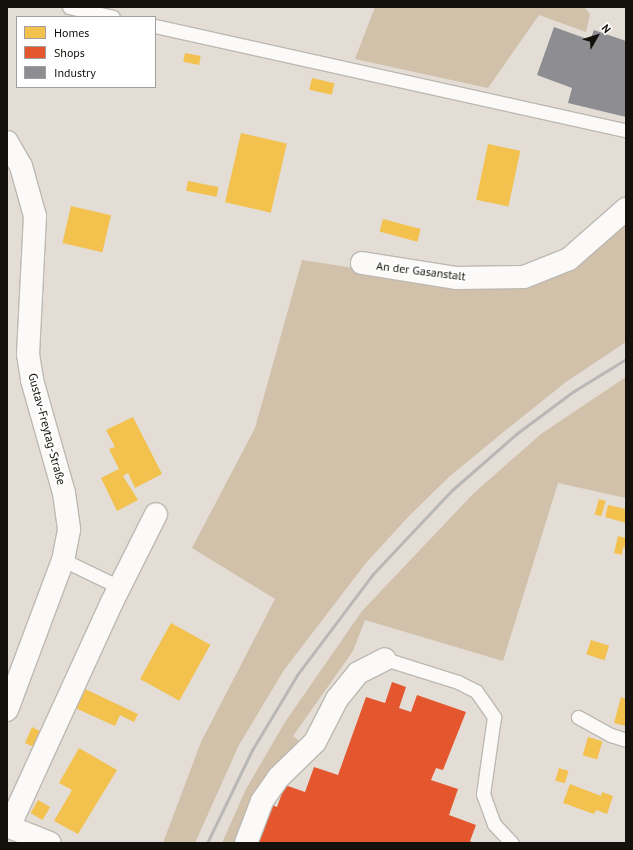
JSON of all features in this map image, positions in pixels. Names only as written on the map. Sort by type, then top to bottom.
[{"type":"street","name":"Gustav-Freytag-Straße","points":[[7,142],[21,166],[35,216],[28,354],[32,380],[68,511],[69,530],[63,560],[7,710]]},
{"type":"street","name":"An der Gasanstalt","points":[[362,263],[457,278],[524,277],[569,259],[626,209]]},
{"type":"street","points":[[50,843],[8,827],[119,587],[156,514]]},
{"type":"street","points":[[246,843],[262,801],[279,777],[315,742],[338,699],[358,673],[385,659]]},
{"type":"lane","points":[[69,7],[109,16]]},
{"type":"lane","points":[[156,26],[626,130]]},
{"type":"lane","points":[[63,560],[119,587]]},
{"type":"lane","points":[[385,659],[458,682],[476,691],[494,717],[483,794],[494,824],[512,843]]},
{"type":"lane","points":[[578,717],[611,735],[626,740]]},
{"type":"shaded area","points":[[375,7],[584,7],[590,14],[586,32],[539,15],[488,88],[355,59]]},
{"type":"shaded area","points":[[626,219],[626,342],[566,382],[511,426],[450,476],[409,516],[366,563],[284,670],[239,745],[195,843],[163,843],[201,742],[275,599],[192,548],[255,428],[302,260],[465,285],[524,286]]},
{"type":"shaded area","points":[[626,377],[626,498],[558,483],[503,661],[365,620],[353,651],[293,736],[299,741],[267,775],[253,798],[236,843],[222,843],[246,789],[285,722],[362,611],[474,493],[541,434]]},
{"type":"building: Homes","points":[[185,53],[201,56],[199,65],[183,62]]},
{"type":"building: Homes","points":[[312,78],[334,83],[332,95],[309,90]]},
{"type":"building: Homes","points":[[241,133],[287,144],[271,213],[225,202]]},
{"type":"building: Homes","points":[[488,144],[520,151],[508,207],[476,200]]},
{"type":"building: Homes","points":[[188,181],[218,187],[217,197],[186,191]]},
{"type":"building: Homes","points":[[71,206],[111,215],[102,252],[62,243]]},
{"type":"building: Homes","points":[[383,219],[421,229],[417,242],[380,232]]},
{"type":"building: Homes","points":[[133,417],[162,474],[135,488],[128,473],[123,476],[138,500],[117,511],[101,478],[119,469],[109,449],[115,447],[106,430]]},
{"type":"building: Homes","points":[[599,499],[606,501],[601,516],[595,514]]},
{"type":"building: Homes","points":[[608,505],[626,509],[626,523],[605,517]]},
{"type":"building: Homes","points":[[618,536],[626,538],[626,548],[623,547],[622,555],[614,553]]},
{"type":"building: Homes","points":[[171,623],[210,645],[179,701],[140,679]]},
{"type":"building: Homes","points":[[591,640],[609,646],[604,660],[586,654]]},
{"type":"building: Homes","points":[[85,689],[138,714],[134,722],[120,715],[115,726],[75,708]]},
{"type":"building: Homes","points":[[621,697],[626,699],[626,726],[614,723]]},
{"type":"building: Homes","points":[[32,727],[42,732],[34,747],[25,743]]},
{"type":"building: Homes","points":[[588,737],[602,741],[597,759],[583,755]]},
{"type":"building: Homes","points":[[79,748],[117,770],[78,834],[54,821],[72,790],[59,783]]},
{"type":"building: Homes","points":[[559,768],[569,771],[565,783],[555,780]]},
{"type":"building: Homes","points":[[570,784],[601,796],[602,792],[613,796],[607,814],[596,810],[594,814],[563,803]]},
{"type":"building: Homes","points":[[38,800],[50,807],[43,820],[30,813]]},
{"type":"building: Shops","points":[[392,682],[406,687],[399,708],[411,712],[417,695],[466,712],[443,770],[436,768],[431,780],[458,789],[449,815],[476,825],[470,841],[474,843],[258,843],[272,805],[277,807],[285,785],[305,792],[314,767],[338,775],[366,697],[385,703]]},
{"type":"building: Industry","points":[[554,27],[590,40],[594,30],[626,41],[626,117],[568,103],[572,88],[537,75]]},
{"type":"railway","points":[[207,843],[252,750],[297,675],[372,575],[451,491],[516,434],[574,391],[626,359]]}]
